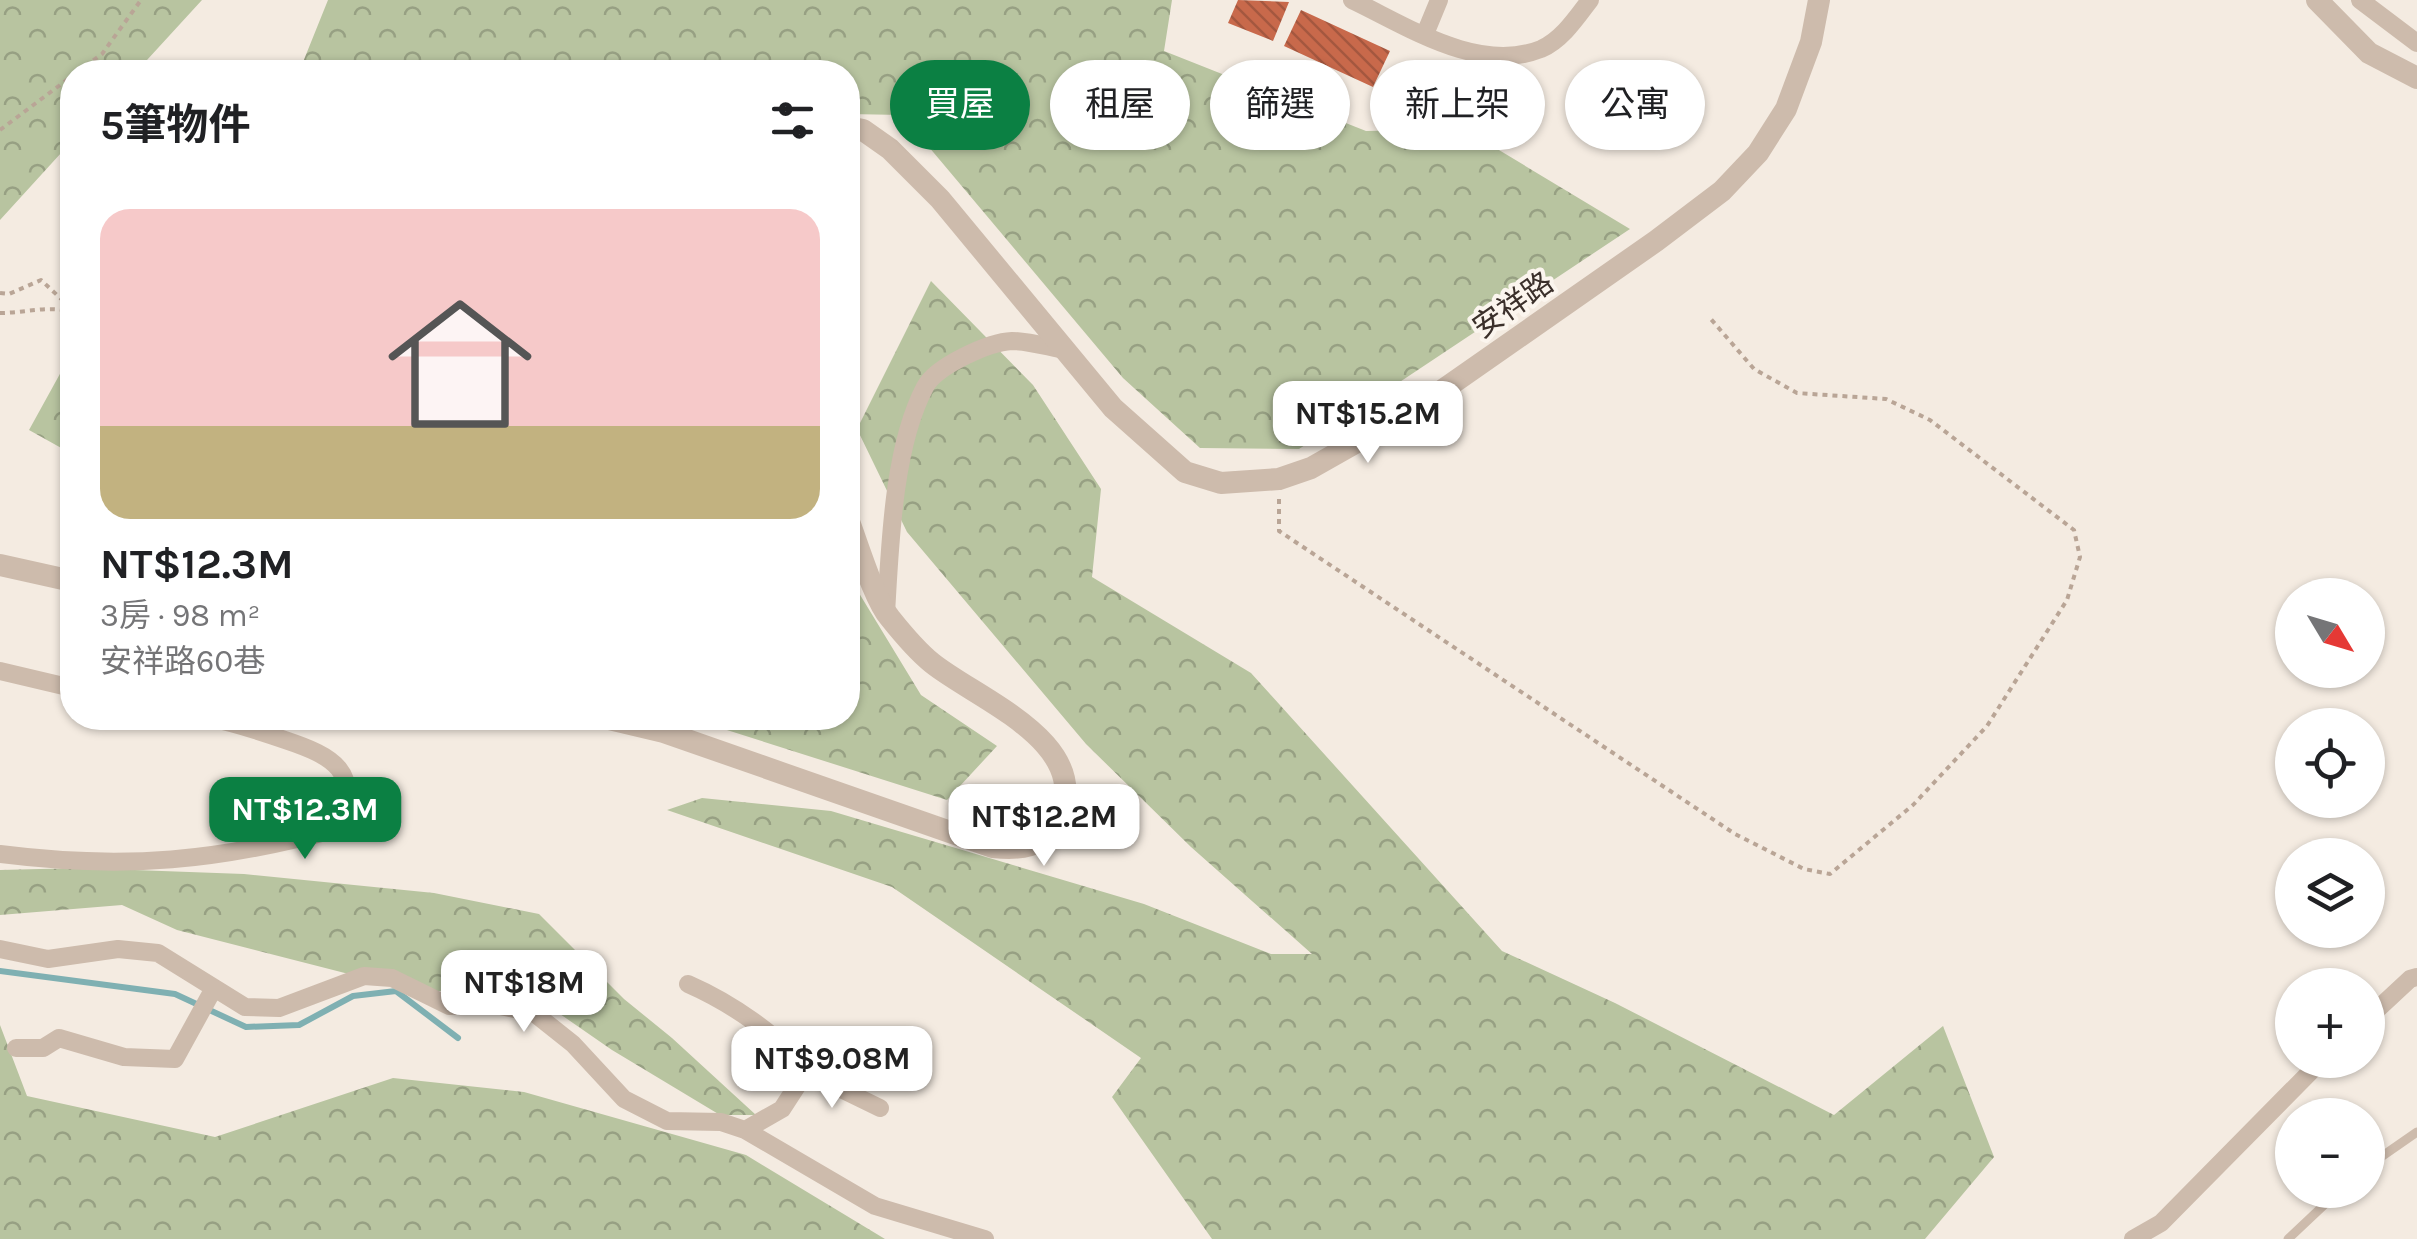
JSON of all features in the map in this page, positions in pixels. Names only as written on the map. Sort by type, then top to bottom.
[{"type":"street","points":[[1352,0],[1475,54],[1509,54],[1542,48],[1566,30],[1590,0]]},
{"type":"street","points":[[1425,34],[1438,0]]},
{"type":"street","name":"安祥路","points":[[860,129],[890,149],[940,199],[1113,408],[1185,472],[1222,484],[1280,479],[1311,468],[1418,408],[1722,191],[1758,153],[1786,109],[1811,42],[1819,0]]},
{"type":"street","points":[[2317,0],[2369,53],[2417,78]]},
{"type":"street","points":[[2360,0],[2417,43]]},
{"type":"street","points":[[886,614],[894,512],[907,438],[927,383],[967,354],[1010,341],[1065,350]]},
{"type":"street","points":[[656,730],[992,847],[1019,850],[1039,843],[1055,827],[1066,804],[1066,786],[1044,741],[932,662],[886,614],[860,550]]},
{"type":"street","points":[[0,565],[60,578]]},
{"type":"street","points":[[0,670],[60,685]]},
{"type":"street","points":[[0,854],[173,862],[272,846],[340,828],[349,806],[348,790],[325,754],[256,730]]},
{"type":"street","points":[[0,949],[48,959],[118,949],[158,953],[245,1008],[279,1008],[364,976],[392,978],[449,1006],[491,1004],[534,1013],[573,1044],[624,1100],[667,1121],[721,1122],[744,1130],[875,1206],[985,1239]]},
{"type":"street","points":[[2385,1002],[2417,977]]},
{"type":"street","points":[[688,984],[714,995],[792,1052],[806,1072],[880,1108]]},
{"type":"street","points":[[16,1048],[43,1048],[59,1038],[124,1057],[175,1059],[214,988]]},
{"type":"street","points":[[744,1130],[782,1109],[806,1072]]},
{"type":"street","points":[[2133,1239],[2162,1223],[2304,1078]]},
{"type":"lane","points":[[2385,1154],[2417,1132]]},
{"type":"lane","points":[[2288,1239],[2321,1208]]},
{"type":"path","points":[[94,60],[141,0]]},
{"type":"path","points":[[0,130],[60,85]]},
{"type":"path","points":[[0,293],[9,294],[42,280],[60,298]]},
{"type":"path","points":[[0,313],[60,308]]},
{"type":"path","points":[[1280,479],[1279,530],[1735,834],[1804,868],[1830,874],[1914,806],[1987,726],[2067,600],[2080,557],[2074,530],[1930,420],[1886,399],[1797,393],[1754,369],[1710,318]]},
{"type":"green space","points":[[0,0],[202,0],[147,60],[60,60],[60,154],[0,220]]},
{"type":"green space","points":[[328,0],[1172,0],[1164,51],[1187,60],[1050,60],[1050,150],[1190,150],[1190,61],[1210,69],[1210,150],[1350,150],[1350,125],[1370,131],[1370,150],[1499,150],[1630,229],[1299,449],[1200,448],[1123,378],[931,150],[1030,150],[1030,60],[890,60],[890,115],[860,114],[860,60],[304,60]]},
{"type":"green space","points":[[931,281],[1033,385],[1101,489],[1092,577],[1251,673],[1502,951],[1615,1003],[1834,1115],[1943,1026],[1994,1157],[1925,1239],[1212,1239],[1112,1097],[1141,1058],[892,887],[667,810],[702,798],[831,811],[1144,904],[1271,954],[1312,954],[1191,847],[1086,744],[907,532],[860,435],[860,423]]},
{"type":"green space","points":[[60,374],[60,447],[29,430]]},
{"type":"green space","points":[[860,595],[921,695],[997,746],[947,800],[727,730],[860,730]]},
{"type":"green space","points":[[80,868],[244,874],[434,893],[539,914],[624,999],[756,1115],[720,1115],[612,1050],[521,987],[419,992],[177,930],[122,905],[0,915],[0,870]]},
{"type":"green space","points":[[0,1025],[27,1096],[215,1137],[393,1078],[524,1092],[746,1155],[885,1239],[0,1239]]},
{"type":"building","points":[[1238,0],[1289,2],[1273,41],[1228,23]]},
{"type":"building","points":[[1301,10],[1390,51],[1386,60],[1370,60],[1370,86],[1350,76],[1350,60],[1314,60],[1284,46]]},
{"type":"waterway","points":[[0,971],[175,994],[246,1027],[299,1025],[353,996],[396,991],[458,1038]]}]
